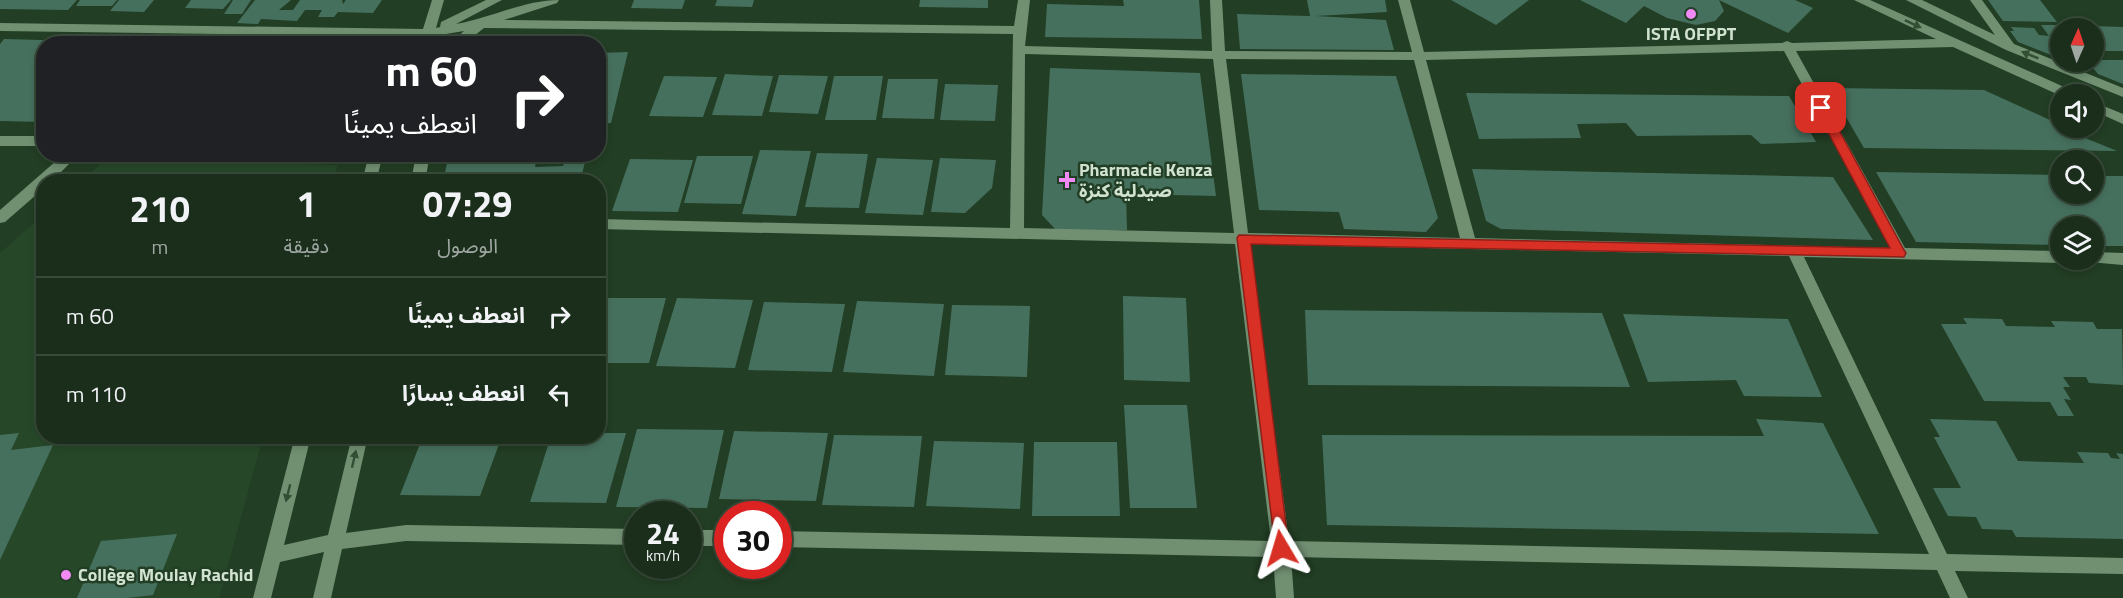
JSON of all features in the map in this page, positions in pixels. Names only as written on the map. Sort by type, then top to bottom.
[{"type":"street","points":[[426,36],[438,0]]},
{"type":"street","points":[[428,33],[496,0]]},
{"type":"street","points":[[0,27],[428,33],[481,24],[553,0]]},
{"type":"street","points":[[1017,233],[1019,30],[1024,0]]},
{"type":"street","points":[[1216,0],[1219,56],[1244,238],[1285,598]]},
{"type":"street","points":[[1404,0],[1469,244]]},
{"type":"street","points":[[1860,0],[2050,86]]},
{"type":"street","points":[[1912,0],[2010,46],[2123,93]]},
{"type":"street","points":[[1976,0],[2010,46]]},
{"type":"street","points":[[465,36],[481,24],[1019,30]]},
{"type":"street","points":[[1019,50],[1219,56],[1418,57],[1787,45],[1954,43]]},
{"type":"street","points":[[1787,45],[1900,253]]},
{"type":"street","points":[[2104,110],[2123,119]]},
{"type":"street","points":[[0,141],[36,141]]},
{"type":"street","points":[[50,174],[64,162]]},
{"type":"street","points":[[0,218],[36,186]]},
{"type":"street","points":[[606,224],[2050,257]]},
{"type":"street","points":[[1794,252],[1959,598]]},
{"type":"street","points":[[2104,258],[2123,259]]},
{"type":"street","points":[[262,598],[301,444]]},
{"type":"street","points":[[322,598],[358,444]]},
{"type":"street","points":[[273,555],[335,542],[406,532],[624,537]]},
{"type":"street","points":[[792,539],[1942,561],[2123,567]]},
{"type":"shaded area","points":[[103,162],[338,165],[335,174],[89,174]]},
{"type":"shaded area","points":[[36,221],[36,444],[261,444],[219,598],[0,598],[0,253]]},
{"type":"building","points":[[0,0],[77,0],[68,10],[0,9]]},
{"type":"building","points":[[80,0],[117,0],[112,6],[76,6]]},
{"type":"building","points":[[119,0],[154,0],[144,12],[110,11]]},
{"type":"building","points":[[191,0],[231,0],[223,9],[185,8]]},
{"type":"building","points":[[233,0],[251,0],[242,14],[224,14]]},
{"type":"building","points":[[255,0],[291,0],[279,10],[293,10],[300,0],[342,0],[343,4],[346,0],[382,0],[373,13],[338,12],[334,17],[318,17],[322,10],[305,10],[297,21],[261,19],[258,24],[237,23]]},
{"type":"building","points":[[634,0],[685,0],[682,9],[631,8]]},
{"type":"building","points":[[717,0],[754,0],[752,7],[715,6]]},
{"type":"building","points":[[920,0],[988,0],[988,8],[919,7]]},
{"type":"building","points":[[1123,0],[1199,0],[1202,39],[1045,37],[1047,4],[1124,6]]},
{"type":"building","points":[[1307,0],[1385,0],[1387,12],[1316,16],[1386,20],[1394,50],[1240,49],[1237,14],[1310,16]]},
{"type":"building","points":[[1451,0],[1529,0],[1496,25]]},
{"type":"building","name":"ISTA OFPPT","points":[[1580,0],[1719,0],[1724,11],[1715,21],[1696,25],[1667,18],[1644,6],[1626,23]]},
{"type":"building","name":"ISTA OFPPT","points":[[1719,0],[1795,0],[1813,8],[1788,33]]},
{"type":"building","points":[[1988,0],[2040,0],[2054,18],[2050,18],[2050,22],[2003,21]]},
{"type":"building","points":[[2041,25],[2050,25],[2050,55],[2018,42],[2010,31],[2014,31],[2011,27],[2034,28],[2039,35],[2049,36]]},
{"type":"building","points":[[2104,26],[2123,27],[2123,51],[2104,51]]},
{"type":"building","points":[[4,39],[36,40],[36,122],[0,121],[0,44]]},
{"type":"building","points":[[628,52],[611,123],[606,123],[606,53]]},
{"type":"building","points":[[2104,60],[2123,60],[2123,84],[2096,72],[2104,72]]},
{"type":"building","points":[[1050,68],[1200,73],[1216,196],[1126,194],[1127,230],[1057,231],[1042,215]]},
{"type":"building","points":[[725,74],[773,76],[762,116],[712,115]]},
{"type":"building","points":[[1241,74],[1396,76],[1438,218],[1426,232],[1344,229],[1339,212],[1259,210]]},
{"type":"building","points":[[779,75],[828,76],[818,114],[769,112]]},
{"type":"building","points":[[664,76],[717,77],[703,117],[649,116]]},
{"type":"building","points":[[834,76],[883,76],[876,120],[825,120]]},
{"type":"building","points":[[888,79],[938,79],[934,119],[882,118]]},
{"type":"building","points":[[945,84],[998,85],[995,121],[940,120]]},
{"type":"building","points":[[1829,88],[1984,90],[2050,120],[2050,138],[2085,138],[2117,151],[2104,150],[1864,148]]},
{"type":"building","points":[[1466,93],[1789,96],[1816,142],[1761,144],[1751,135],[1637,136],[1626,123],[1577,124],[1581,138],[1479,139]]},
{"type":"building","points":[[760,150],[811,151],[796,216],[742,214]]},
{"type":"building","points":[[817,153],[868,154],[859,208],[805,207]]},
{"type":"building","points":[[697,156],[753,156],[741,204],[684,203]]},
{"type":"building","points":[[877,158],[933,160],[923,215],[865,213]]},
{"type":"building","points":[[940,158],[996,160],[992,188],[965,213],[931,212]]},
{"type":"building","points":[[630,159],[693,160],[678,212],[612,211]]},
{"type":"building","points":[[447,162],[536,162],[535,167],[563,166],[564,162],[585,162],[582,174],[445,174]]},
{"type":"building","points":[[1472,169],[1833,177],[1873,240],[1501,229],[1486,221]]},
{"type":"building","points":[[1876,172],[2050,175],[2050,204],[2104,204],[2104,176],[2123,176],[2123,246],[2104,246],[2104,216],[2050,216],[2050,245],[1916,242]]},
{"type":"building","points":[[1123,296],[1186,298],[1190,382],[1124,380]]},
{"type":"building","points":[[606,298],[666,298],[649,363],[606,363]]},
{"type":"building","points":[[677,298],[753,300],[735,368],[656,366]]},
{"type":"building","points":[[857,301],[944,304],[934,376],[843,372]]},
{"type":"building","points":[[764,302],[845,304],[832,372],[748,370]]},
{"type":"building","points":[[952,305],[1030,306],[1027,377],[945,375]]},
{"type":"building","points":[[1305,310],[1602,313],[1630,387],[1308,385]]},
{"type":"building","points":[[1623,314],[1788,319],[1822,397],[1744,396],[1736,380],[1648,382]]},
{"type":"building","points":[[1963,318],[2002,319],[2006,326],[2055,327],[2051,321],[2093,322],[2097,329],[2122,329],[2123,385],[2089,383],[2086,377],[2063,377],[2070,387],[2063,387],[2071,400],[2064,399],[2074,416],[2058,416],[2050,402],[1984,401],[1941,324],[1967,324]]},
{"type":"building","points":[[1124,405],[1187,405],[1197,508],[1130,508]]},
{"type":"building","points":[[1756,419],[1823,423],[1879,534],[1327,525],[1322,435],[1764,436]]},
{"type":"building","points":[[1930,419],[1996,421],[2018,461],[2084,463],[2077,452],[2108,453],[2111,458],[2120,459],[2116,453],[2123,454],[2123,539],[2016,537],[2012,530],[1982,529],[1976,517],[1948,516],[1933,488],[1961,488],[1934,437],[1940,437]]},
{"type":"building","points":[[637,429],[724,430],[707,508],[702,508],[702,501],[624,501],[624,507],[616,507]]},
{"type":"building","points":[[734,431],[828,433],[816,501],[719,499]]},
{"type":"building","points":[[19,433],[11,450],[53,445],[0,560],[0,435]]},
{"type":"building","points":[[606,433],[626,433],[606,503],[530,502],[548,444],[606,444]]},
{"type":"building","points":[[834,435],[922,436],[914,507],[822,505]]},
{"type":"building","points":[[934,441],[1024,443],[1020,509],[926,506]]},
{"type":"building","points":[[1034,442],[1117,442],[1120,516],[1032,516]]},
{"type":"building","points":[[420,444],[499,444],[480,496],[400,495]]},
{"type":"building","points":[[177,534],[153,595],[127,598],[77,598],[101,541]]},
{"type":"place","name":"ISTA OFPPT","points":[[1691,14]]},
{"type":"place","name":"Pharmacie Kenza صيدلية كنزة","points":[[1067,180]]},
{"type":"place","name":"Collège Moulay Rachid","points":[[66,575]]},
{"type":"route","points":[[1281,548],[1244,238],[1900,253],[1821,108]]}]
